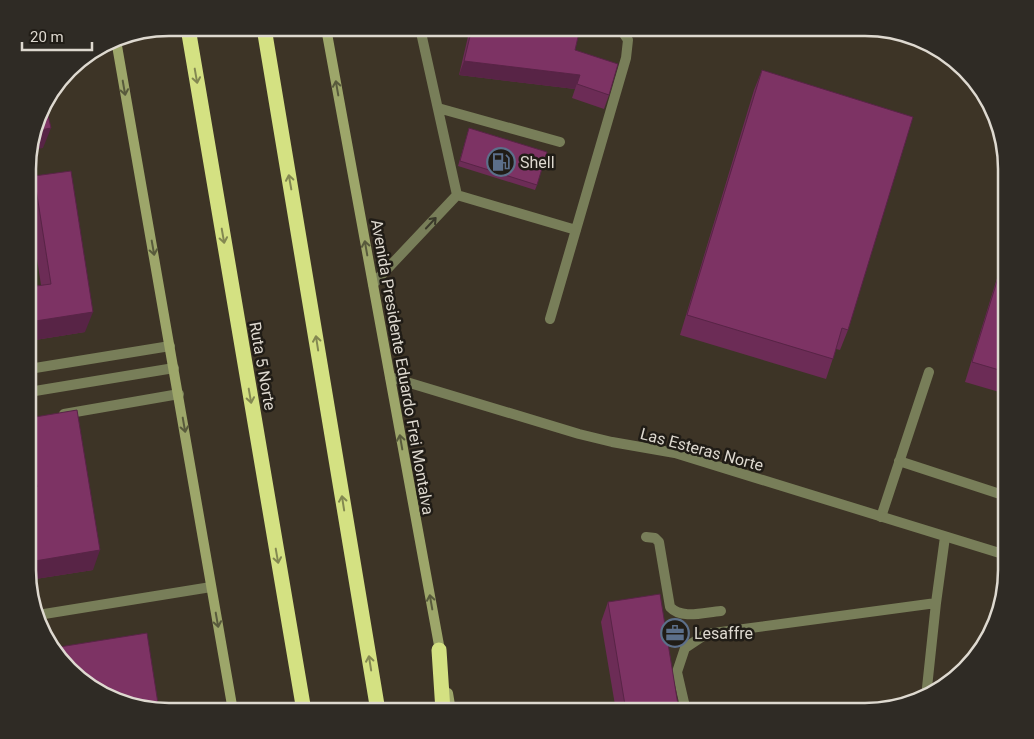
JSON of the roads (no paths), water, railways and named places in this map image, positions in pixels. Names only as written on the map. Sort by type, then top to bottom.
[{"type":"highway","name":"Ruta 5 Norte","points":[[190,37],[303,702]]},
{"type":"highway","points":[[266,37],[377,702]]},
{"type":"highway","points":[[439,650],[442,702]]},
{"type":"main road","name":"Avenida Presidente Eduardo Frei Montalva","points":[[328,37],[450,702]]},
{"type":"main road","points":[[117,47],[231,702]]},
{"type":"street","points":[[422,37],[457,195]]},
{"type":"street","points":[[550,319],[626,58],[628,40],[626,37]]},
{"type":"street","points":[[438,108],[560,142]]},
{"type":"street","points":[[373,284],[457,195]]},
{"type":"street","points":[[457,195],[576,230]]},
{"type":"street","points":[[36,367],[170,346]]},
{"type":"street","points":[[37,391],[174,368]]},
{"type":"street","points":[[881,517],[929,372]]},
{"type":"street","name":"Las Esteras Norte","points":[[390,377],[579,434],[675,453],[997,552]]},
{"type":"street","points":[[58,415],[179,394]]},
{"type":"street","points":[[899,461],[997,493]]},
{"type":"street","points":[[646,536],[655,538],[660,542],[670,607],[674,612],[687,614],[721,610]]},
{"type":"street","points":[[927,687],[945,537]]},
{"type":"street","points":[[44,614],[211,587]]},
{"type":"street","points":[[684,703],[677,672],[685,648],[706,634],[936,603]]},
{"type":"place","name":"Shell","points":[[501,162]]},
{"type":"place","name":"Lesaffre","points":[[675,633]]}]
